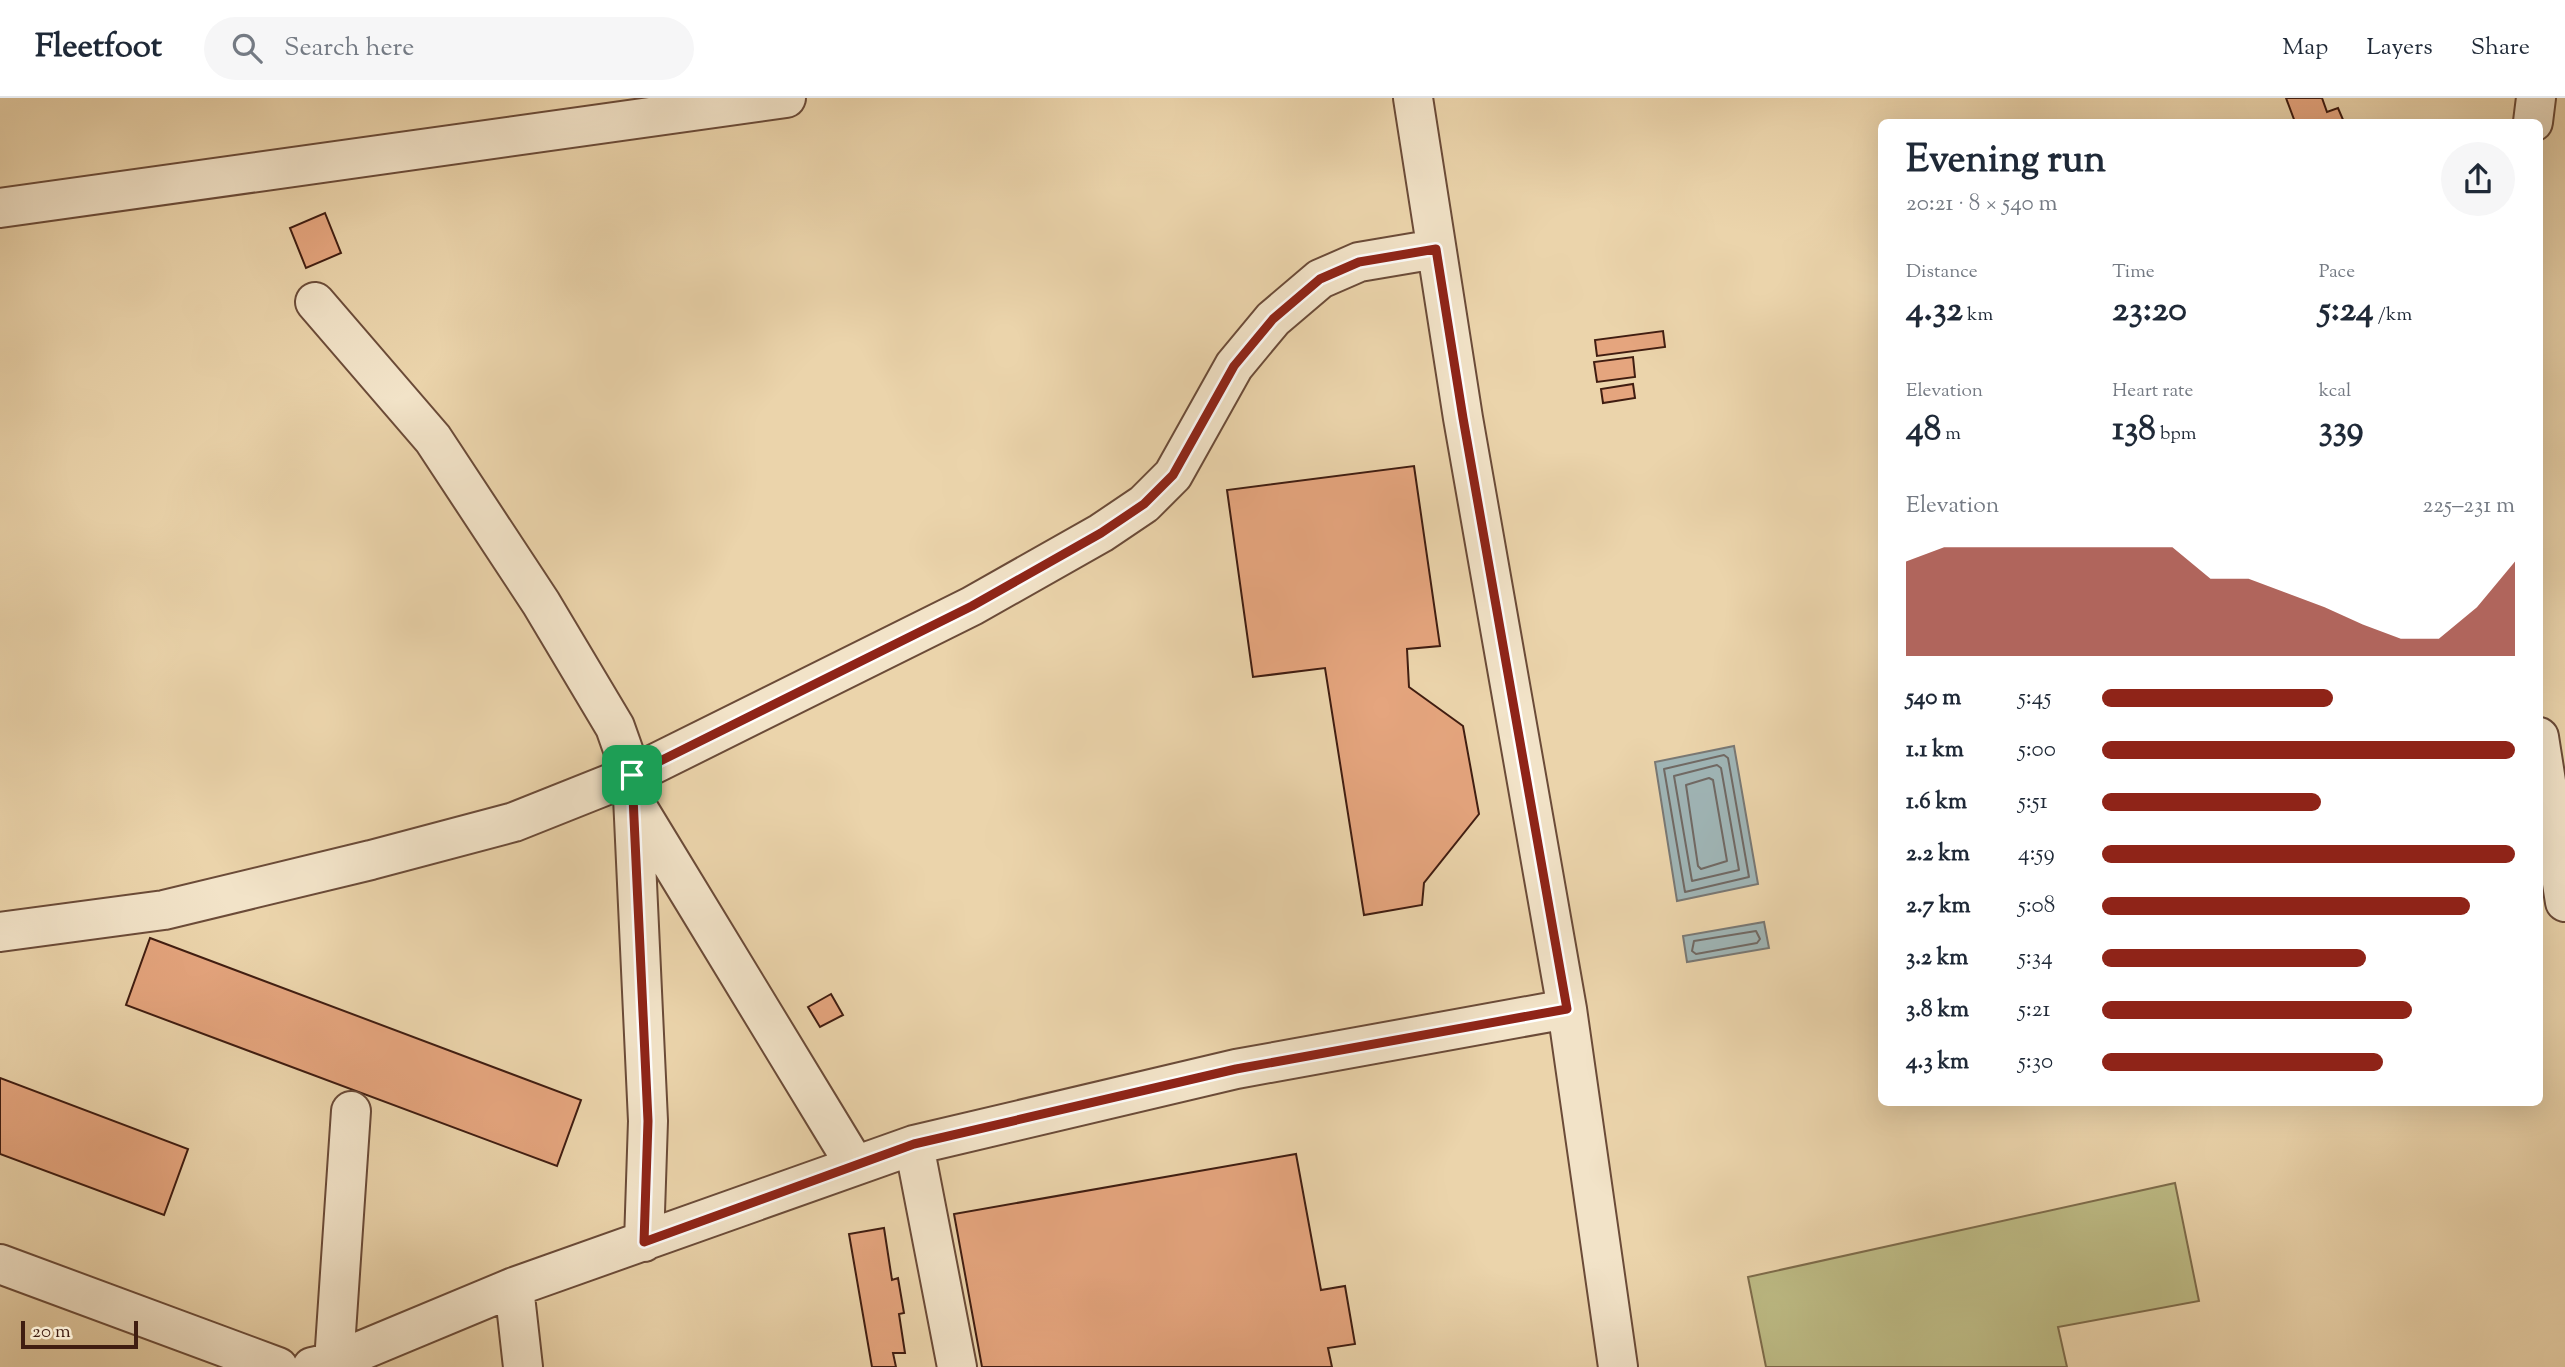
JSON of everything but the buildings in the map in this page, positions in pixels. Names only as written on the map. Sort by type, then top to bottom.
[{"type":"street","points":[[0,208],[786,98]]},
{"type":"street","points":[[1413,98],[1468,445],[1567,1009],[1618,1367]]},
{"type":"street","points":[[2533,119],[2536,98]]},
{"type":"street","points":[[0,932],[163,910],[371,860],[633,788],[972,606],[1101,533],[1144,504],[1173,475],[1234,366],[1282,311],[1320,279],[1359,262],[1436,249]]},
{"type":"street","points":[[314,302],[433,439],[541,603],[609,716],[633,788],[855,1165]]},
{"type":"street","points":[[2543,762],[2565,902]]},
{"type":"street","points":[[633,788],[648,1121],[644,1242]]},
{"type":"street","points":[[351,1111],[323,1364],[514,1287],[914,1144],[1236,1069],[1567,1009]]},
{"type":"street","points":[[914,1144],[957,1367]]},
{"type":"street","points":[[0,1264],[278,1367]]},
{"type":"street","points":[[514,1287],[523,1367]]},
{"type":"shaded area","points":[[2175,1183],[2199,1301],[2058,1327],[2067,1367],[1766,1367],[1748,1277]]},
{"type":"water","points":[[1734,746],[1758,884],[1677,901],[1655,762]]},
{"type":"water","points":[[1764,922],[1769,948],[1687,962],[1683,936]]},
{"type":"route","points":[[1436,249],[1567,1009],[1236,1069],[914,1144],[731,1208],[644,1242],[648,1121],[632,775],[812,688],[972,606],[1101,533],[1144,504],[1173,475],[1234,366],[1273,319],[1320,279],[1359,262],[1436,249]]}]
